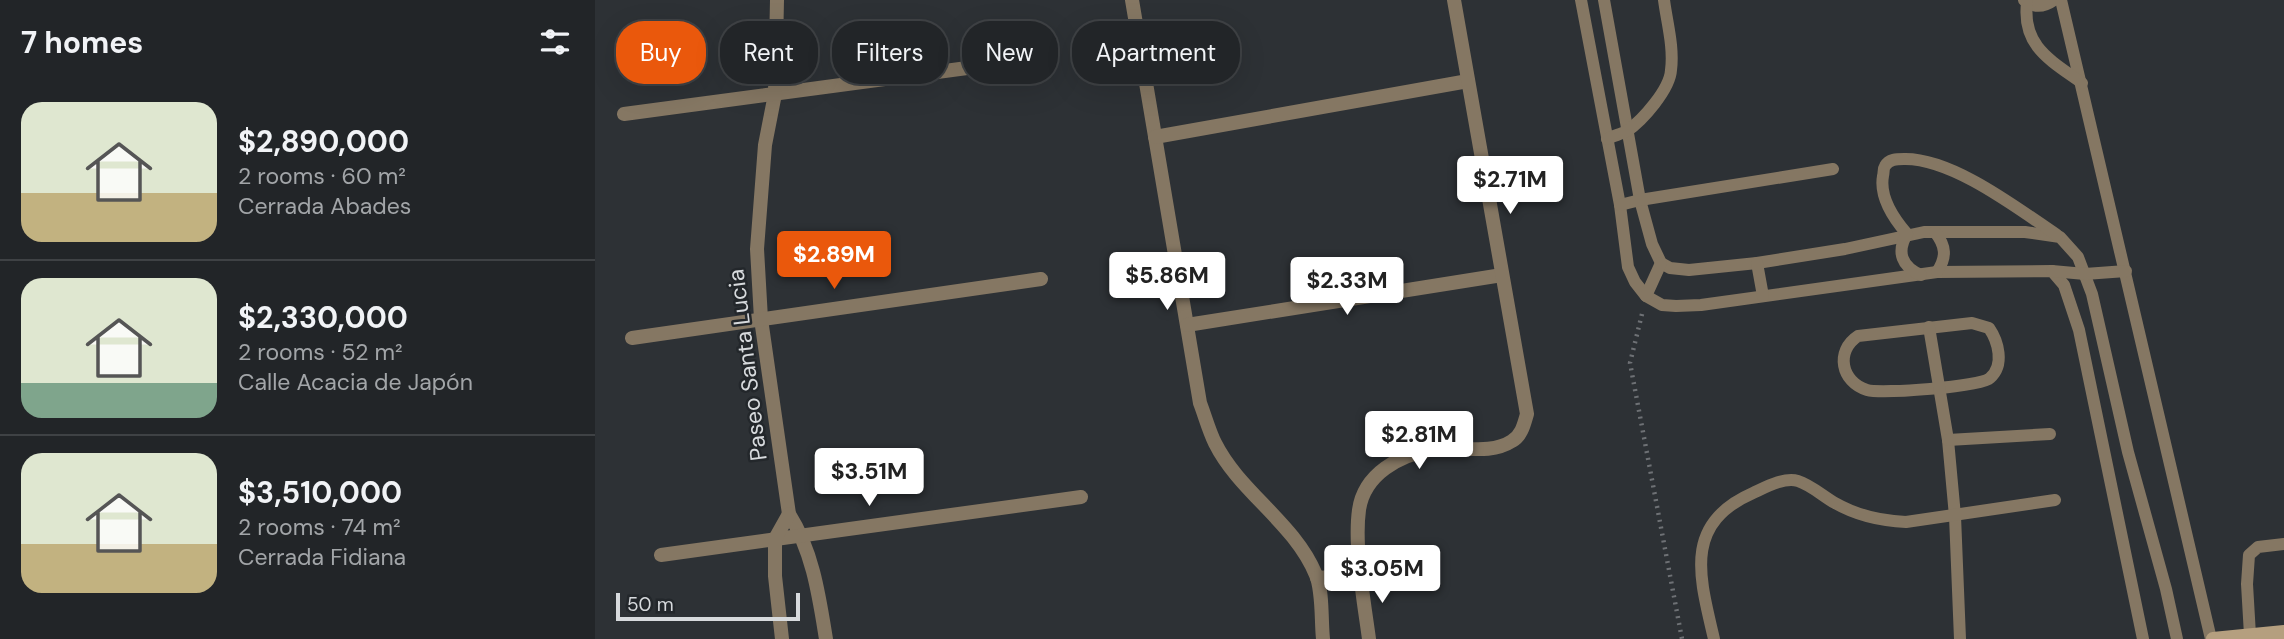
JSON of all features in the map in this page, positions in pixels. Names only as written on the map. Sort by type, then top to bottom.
[{"type":"main road","points":[[2212,639],[2284,632]]},
{"type":"street","name":"Paseo Santa Lucia","points":[[778,0],[775,94],[759,195],[757,249],[761,319],[789,514],[802,535],[827,639]]},
{"type":"street","points":[[1132,0],[1200,403],[1215,444],[1296,541],[1317,578],[1323,639]]},
{"type":"street","points":[[1369,639],[1361,575],[1359,509],[1364,493],[1375,476],[1391,463],[1433,449],[1499,448],[1514,440],[1522,430],[1527,414],[1454,0]]},
{"type":"street","points":[[624,114],[962,69]]},
{"type":"street","points":[[1155,137],[1468,81]]},
{"type":"street","points":[[1187,325],[1502,275]]},
{"type":"street","points":[[632,338],[1041,279]]},
{"type":"street","points":[[661,555],[1081,497]]},
{"type":"street","points":[[782,639],[775,576],[775,539],[789,514]]},
{"type":"street","points":[[1317,578],[1361,575]]},
{"type":"lane","points":[[1581,0],[1620,205],[1628,267],[1646,296],[1662,304],[1676,306],[1763,296],[1937,272],[2052,271],[2085,274],[2126,271]]},
{"type":"lane","points":[[1604,0],[1640,200],[1652,244],[1661,263],[1670,268],[1689,270],[1757,263],[1845,249],[1907,234],[2025,232],[2060,237]]},
{"type":"lane","points":[[1607,139],[1627,131],[1654,103],[1671,74],[1672,57],[1664,0]]},
{"type":"lane","points":[[2054,0],[2036,6],[2026,1],[2025,17],[2032,40],[2039,50],[2082,83]]},
{"type":"lane","points":[[2061,0],[2126,271],[2198,591],[2212,639]]},
{"type":"lane","points":[[1907,234],[1894,220],[1882,181],[1885,165],[1892,160],[1915,159],[1943,166],[2005,200],[2060,237],[2078,257],[2085,274],[2177,639]]},
{"type":"lane","points":[[1620,205],[1833,169]]},
{"type":"lane","points":[[1935,232],[1945,251],[1945,259],[1937,272]]},
{"type":"lane","points":[[1907,234],[1901,246],[1903,259],[1906,266],[1921,275]]},
{"type":"lane","points":[[1646,296],[1661,263]]},
{"type":"lane","points":[[1757,263],[1763,296]]},
{"type":"lane","points":[[2052,271],[2064,285],[2078,330],[2143,639]]},
{"type":"lane","points":[[1980,324],[1989,328],[1997,344],[1997,367],[1989,379],[1939,388],[1868,390],[1858,385],[1844,367],[1843,354],[1846,345],[1858,335],[1929,327],[1980,324]]},
{"type":"lane","points":[[1929,327],[1948,439],[1955,516],[1960,639]]},
{"type":"lane","points":[[1948,439],[2050,434]]},
{"type":"lane","points":[[1714,639],[1701,584],[1701,549],[1713,520],[1736,500],[1775,483],[1797,481],[1838,505],[1884,521],[1906,523],[2055,500]]},
{"type":"lane","points":[[2250,635],[2247,584],[2249,555],[2258,547],[2284,544]]},
{"type":"path","points":[[1646,296],[1630,363],[1682,639]]}]
